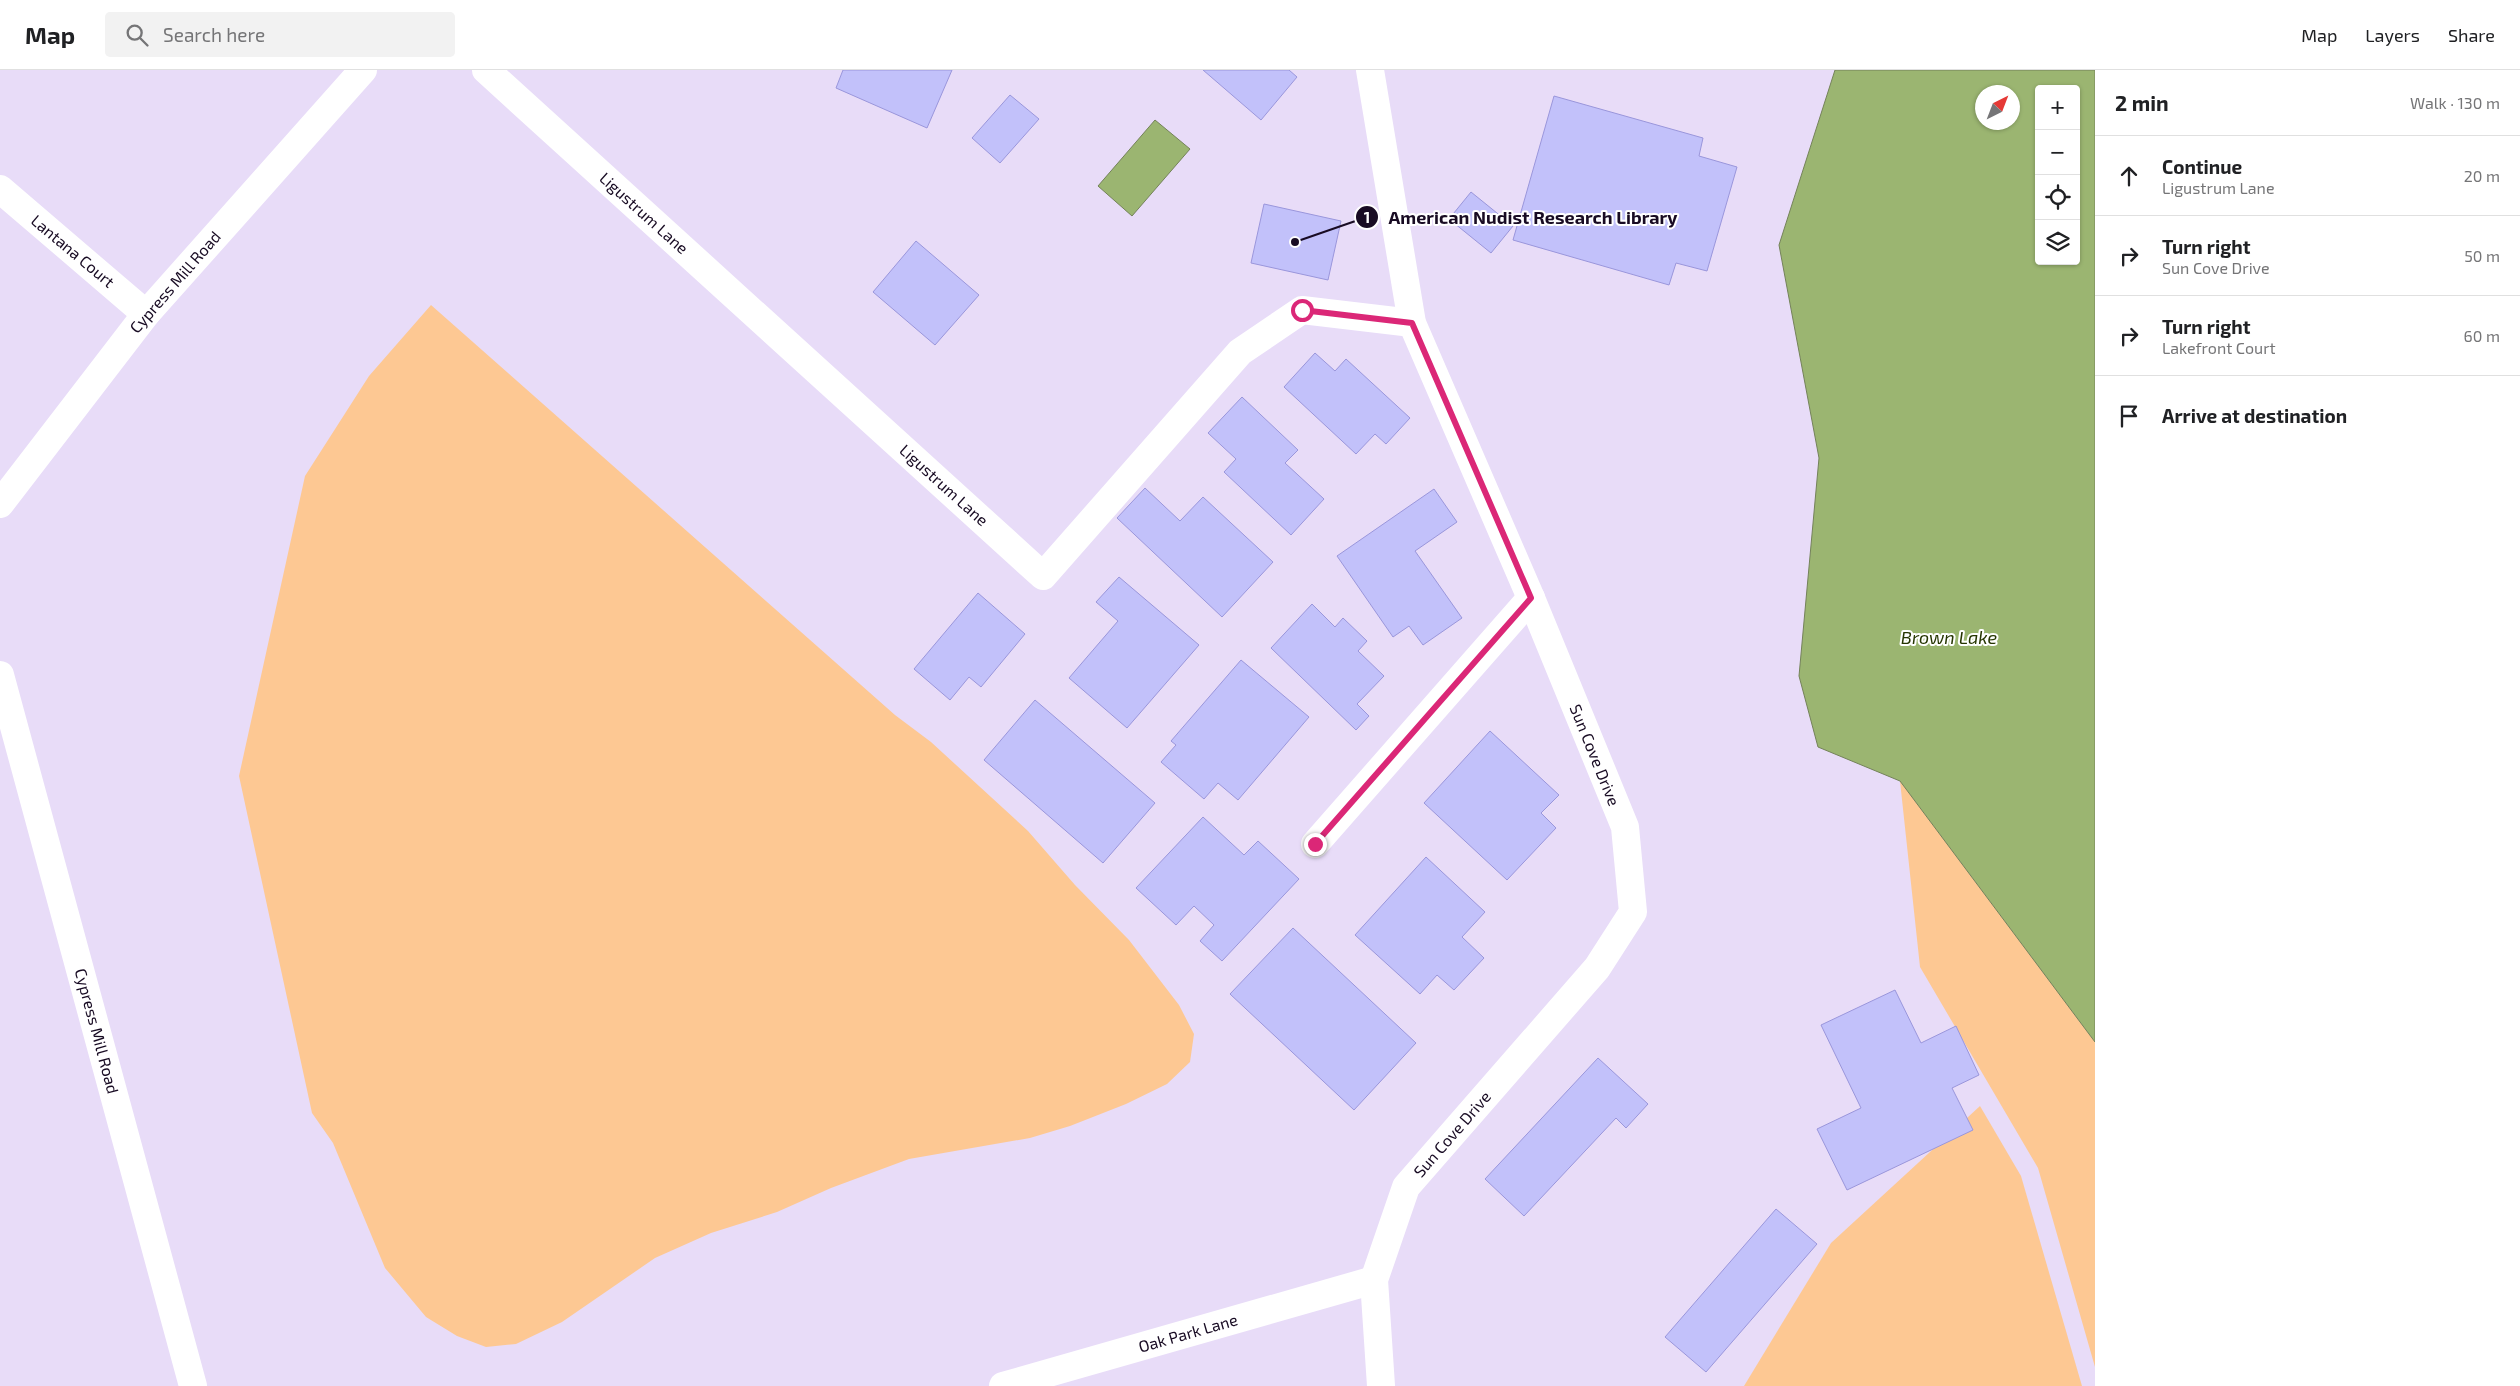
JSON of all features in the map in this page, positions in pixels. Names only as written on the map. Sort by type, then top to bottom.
[{"type":"street","name":"Cypress Mill Road","points":[[0,504],[146,314],[362,70]]},
{"type":"street","name":"Ligustrum Lane","points":[[486,70],[1043,576],[1240,352],[1302,310],[1412,323]]},
{"type":"street","name":"Sun Cove Drive","points":[[1370,70],[1412,323],[1531,598],[1625,827],[1633,912],[1597,968],[1406,1187],[1374,1280],[1381,1386]]},
{"type":"street","name":"Lantana Court","points":[[0,189],[146,314]]},
{"type":"street","points":[[1315,844],[1531,598]]},
{"type":"street","name":"Cypress Mill Road","points":[[0,675],[193,1386]]},
{"type":"street","name":"Oak Park Lane","points":[[1003,1386],[1374,1280]]},
{"type":"shaded area","points":[[431,305],[895,715],[931,742],[1028,831],[1075,885],[1129,940],[1179,1005],[1194,1034],[1190,1062],[1167,1084],[1126,1104],[1070,1126],[1030,1138],[909,1159],[831,1188],[777,1212],[711,1233],[655,1258],[562,1322],[516,1344],[486,1347],[457,1336],[426,1317],[385,1268],[333,1143],[312,1113],[239,776],[305,476],[369,376]]},
{"type":"shaded area","points":[[1900,781],[2095,1042],[2095,1367],[2038,1168],[1920,967]]},
{"type":"shaded area","points":[[1980,1106],[2021,1176],[2082,1386],[1744,1386],[1831,1243]]},
{"type":"water","name":"Brown Lake","points":[[1835,70],[2095,70],[2095,1042],[1900,781],[1818,747],[1799,676],[1819,458],[1779,245]]},
{"type":"water","points":[[1155,120],[1190,149],[1132,216],[1098,186]]},
{"type":"building","points":[[843,70],[952,70],[927,128],[836,88]]},
{"type":"building","points":[[1203,70],[1289,70],[1297,77],[1261,120]]},
{"type":"building","points":[[1010,95],[1039,119],[1000,163],[972,138]]},
{"type":"building","points":[[1554,96],[1703,138],[1699,156],[1737,167],[1707,271],[1676,263],[1669,285],[1513,240]]},
{"type":"building","points":[[1471,192],[1513,226],[1491,253],[1449,219]]},
{"type":"building","points":[[1264,204],[1341,221],[1328,280],[1251,263]]},
{"type":"building","points":[[916,241],[979,295],[935,345],[873,292]]},
{"type":"building","points":[[1315,353],[1335,371],[1346,359],[1410,418],[1386,444],[1375,434],[1356,454],[1284,387]]},
{"type":"building","points":[[1242,397],[1298,450],[1285,463],[1324,499],[1291,535],[1224,472],[1236,459],[1208,433]]},
{"type":"building","points":[[1145,488],[1180,521],[1203,497],[1273,562],[1222,617],[1117,518]]},
{"type":"building","points":[[1434,489],[1457,522],[1415,551],[1462,618],[1423,645],[1409,626],[1393,637],[1337,556]]},
{"type":"building","points":[[1119,577],[1199,645],[1127,728],[1069,678],[1118,621],[1096,602]]},
{"type":"building","points":[[978,593],[1025,634],[981,687],[969,677],[950,700],[914,669]]},
{"type":"building","points":[[1312,604],[1335,627],[1343,618],[1367,641],[1358,651],[1384,676],[1357,704],[1369,716],[1356,730],[1271,648]]},
{"type":"building","points":[[1241,660],[1309,717],[1238,800],[1218,783],[1204,799],[1161,762],[1176,745],[1171,741]]},
{"type":"building","points":[[1035,700],[1155,803],[1103,863],[984,760]]},
{"type":"building","points":[[1490,731],[1559,795],[1541,813],[1556,828],[1507,880],[1424,803]]},
{"type":"building","points":[[1203,817],[1244,855],[1258,841],[1299,879],[1222,961],[1200,941],[1214,925],[1194,906],[1176,925],[1136,888]]},
{"type":"building","points":[[1426,857],[1485,912],[1462,937],[1484,958],[1454,990],[1437,975],[1420,994],[1355,935]]},
{"type":"building","points":[[1293,928],[1416,1043],[1354,1110],[1230,994]]},
{"type":"building","points":[[1895,990],[1921,1043],[1956,1026],[1979,1075],[1952,1088],[1973,1130],[1847,1190],[1817,1129],[1861,1108],[1821,1025]]},
{"type":"building","points":[[1598,1058],[1648,1104],[1626,1128],[1616,1118],[1524,1216],[1485,1179]]},
{"type":"building","points":[[1776,1209],[1817,1244],[1706,1372],[1665,1337]]},
{"type":"place","name":"American Nudist Research Library","points":[[1295,242]]},
{"type":"route","points":[[1302,310],[1412,323],[1531,598],[1315,844]]}]
